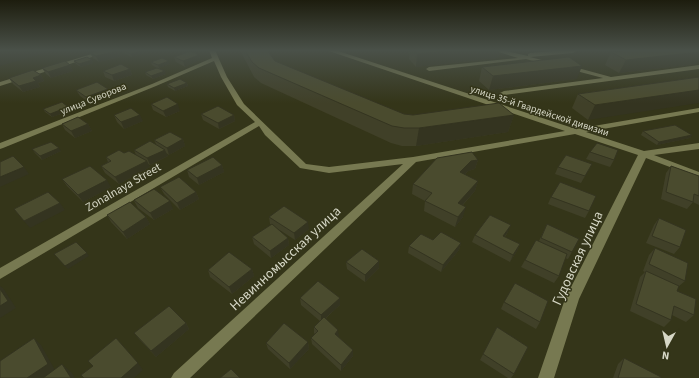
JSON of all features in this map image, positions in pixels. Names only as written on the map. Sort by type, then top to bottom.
[{"type":"street","points":[[0,84],[53,68]]},
{"type":"street","name":"улица Суворова","points":[[0,146],[154,85],[187,68]]},
{"type":"street","points":[[220,68],[241,105],[260,122],[268,133],[303,166],[329,170],[413,160],[699,110]]},
{"type":"street","name":"улица 35-й Гвардейской дивизии","points":[[382,68],[643,154],[699,175]]},
{"type":"street","points":[[429,69],[443,68]]},
{"type":"street","points":[[568,68],[614,78]]},
{"type":"street","points":[[504,93],[694,68]]},
{"type":"street","name":"Zonalnaya Street","points":[[0,274],[260,122]]},
{"type":"street","points":[[643,154],[699,146]]},
{"type":"street","name":"Гудовская улица","points":[[546,378],[572,299],[643,154]]},
{"type":"street","name":"Невинномысская улица","points":[[179,378],[413,160]]},
{"type":"building","points":[[42,68],[43,68],[62,68],[48,72]]},
{"type":"building","points":[[112,68],[130,69],[112,75],[103,71]]},
{"type":"building","points":[[157,68],[165,71],[151,76],[145,72]]},
{"type":"building","points":[[259,68],[291,68],[404,114],[413,115],[499,103],[514,115],[419,128],[392,126]]},
{"type":"building","points":[[483,68],[567,68],[493,76]]},
{"type":"building","points":[[33,70],[41,75],[33,78],[36,81],[19,86],[9,78]]},
{"type":"building","points":[[699,77],[699,90],[595,105],[578,94]]},
{"type":"building","points":[[180,79],[187,83],[174,88],[167,84]]},
{"type":"building","points":[[97,82],[108,89],[86,97],[76,90]]},
{"type":"building","points":[[167,97],[178,104],[163,111],[151,104]]},
{"type":"building","points":[[62,102],[68,107],[50,114],[43,109]]},
{"type":"building","points":[[218,106],[234,115],[218,123],[201,114]]},
{"type":"building","points":[[131,108],[140,115],[121,122],[114,115]]},
{"type":"building","points":[[78,117],[88,124],[71,131],[62,124]]},
{"type":"building","points":[[675,125],[692,135],[659,142],[643,131]]},
{"type":"building","points":[[170,132],[183,139],[167,148],[154,140]]},
{"type":"building","points":[[150,141],[165,150],[147,158],[134,150]]},
{"type":"building","points":[[51,142],[59,148],[40,156],[32,149]]},
{"type":"building","points":[[597,143],[618,150],[614,160],[590,152]]},
{"type":"building","points":[[119,150],[124,153],[129,151],[147,161],[115,177],[101,166],[111,161],[106,157]]},
{"type":"building","points":[[472,152],[478,160],[471,161],[460,172],[478,181],[458,203],[466,207],[458,217],[425,201],[432,193],[413,184],[437,158]]},
{"type":"building","points":[[566,155],[592,164],[585,176],[558,167]]},
{"type":"building","points":[[13,156],[24,167],[0,177],[0,162]]},
{"type":"building","points":[[213,157],[222,165],[197,178],[187,170]]},
{"type":"building","points":[[90,166],[107,180],[78,195],[62,179]]},
{"type":"building","points":[[671,166],[699,176],[699,196],[694,194],[693,202],[666,192]]},
{"type":"building","points":[[179,177],[196,192],[177,203],[160,187]]},
{"type":"building","points":[[560,182],[596,196],[589,211],[551,197]]},
{"type":"building","points":[[154,189],[170,201],[150,213],[134,200]]},
{"type":"building","points":[[48,192],[60,203],[24,221],[14,209]]},
{"type":"building","points":[[130,202],[146,217],[123,232],[107,215]]},
{"type":"building","points":[[284,206],[308,222],[294,233],[269,217]]},
{"type":"building","points":[[490,215],[511,225],[503,236],[520,244],[513,255],[475,235]]},
{"type":"building","points":[[659,218],[686,230],[680,247],[652,236]]},
{"type":"building","points":[[272,224],[288,238],[270,251],[252,237]]},
{"type":"building","points":[[547,224],[579,239],[572,252],[541,238]]},
{"type":"building","points":[[441,232],[461,243],[443,265],[409,246],[421,234],[433,240]]},
{"type":"building","points":[[536,240],[567,254],[559,276],[525,260]]},
{"type":"building","points":[[76,242],[87,253],[65,266],[54,254]]},
{"type":"building","points":[[655,248],[688,263],[685,281],[649,264]]},
{"type":"building","points":[[362,249],[379,261],[365,275],[346,262]]},
{"type":"building","points":[[229,252],[252,269],[229,287],[208,270]]},
{"type":"building","points":[[646,271],[679,286],[677,291],[696,299],[694,315],[674,306],[671,320],[636,304]]},
{"type":"building","points":[[318,281],[340,298],[321,315],[300,298]]},
{"type":"building","points":[[515,283],[548,301],[540,322],[504,302]]},
{"type":"building","points":[[0,289],[8,301],[0,306]]},
{"type":"building","points":[[169,306],[186,323],[151,351],[134,333]]},
{"type":"building","points":[[324,317],[338,330],[335,334],[353,350],[341,365],[311,338],[318,331],[314,327]]},
{"type":"building","points":[[284,323],[308,342],[289,363],[266,343]]},
{"type":"building","points":[[497,327],[528,347],[514,374],[483,354]]},
{"type":"building","points":[[34,338],[48,364],[27,378],[0,378],[0,361]]},
{"type":"building","points":[[116,338],[138,363],[121,378],[84,378],[81,375],[93,366],[88,361]]},
{"type":"building","points":[[624,358],[661,377],[661,378],[618,378]]},
{"type":"building","points":[[62,364],[71,378],[43,378]]},
{"type":"building","points":[[231,369],[240,378],[220,378]]}]
